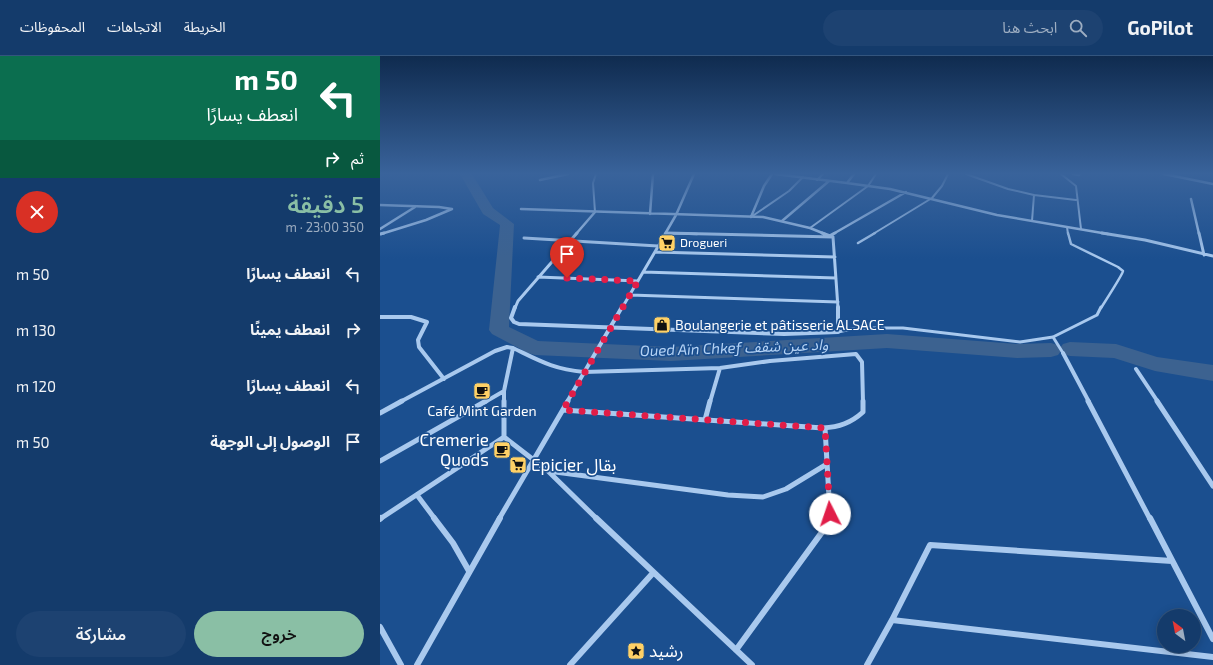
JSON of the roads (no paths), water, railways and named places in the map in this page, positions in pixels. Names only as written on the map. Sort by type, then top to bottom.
[{"type":"street","points":[[650,214],[651,202]]},
{"type":"street","points":[[417,665],[469,571],[666,233],[682,202]]},
{"type":"street","points":[[751,217],[757,202]]},
{"type":"street","points":[[782,221],[804,202]]},
{"type":"street","points":[[666,233],[832,236],[888,202]]},
{"type":"street","points":[[949,202],[998,215],[1145,240],[1213,256]]},
{"type":"street","points":[[1192,202],[1204,255]]},
{"type":"street","points":[[380,205],[439,207],[452,209],[433,218],[380,234]]},
{"type":"street","points":[[380,229],[416,206]]},
{"type":"street","points":[[521,209],[751,217],[782,221],[810,228],[832,236]]},
{"type":"street","points":[[595,212],[518,301],[511,318],[514,322],[519,324],[784,334],[838,332],[838,302],[832,236]]},
{"type":"street","points":[[524,238],[658,246]]},
{"type":"street","points":[[655,252],[835,257]]},
{"type":"street","points":[[643,272],[836,278]]},
{"type":"street","points":[[538,277],[638,281]]},
{"type":"street","points":[[630,295],[838,302]]},
{"type":"street","points":[[380,317],[416,317],[424,319],[427,322],[427,326],[419,337],[419,347],[444,379]]},
{"type":"street","points":[[380,413],[495,351],[507,347],[513,348],[547,365],[563,370],[584,372],[720,368],[770,361],[847,354],[856,354],[862,362],[863,412],[854,421],[846,425],[825,428],[563,410]]},
{"type":"street","points":[[504,437],[504,391],[513,348]]},
{"type":"street","points":[[1063,353],[1213,639]]},
{"type":"street","points":[[705,420],[720,368]]},
{"type":"street","points":[[1136,369],[1213,486]]},
{"type":"street","points":[[380,461],[504,391]]},
{"type":"street","points":[[736,650],[825,528],[830,514],[825,428]]},
{"type":"street","points":[[504,437],[548,471],[653,573],[752,665]]},
{"type":"street","points":[[380,519],[504,437]]},
{"type":"street","points":[[548,471],[728,495],[763,497],[786,489],[827,464]]},
{"type":"street","points":[[416,495],[453,543],[469,571]]},
{"type":"street","points":[[867,665],[892,620],[930,545],[1172,561]]},
{"type":"street","points":[[570,665],[653,573]]},
{"type":"street","points":[[892,620],[1213,657]]},
{"type":"street","points":[[380,628],[401,665]]},
{"type":"lane","points":[[594,202],[595,212]]},
{"type":"lane","points":[[751,217],[772,202]]},
{"type":"lane","points":[[810,228],[845,202]]},
{"type":"lane","points":[[858,243],[925,202]]},
{"type":"lane","points":[[1032,221],[1033,202]]},
{"type":"lane","points":[[1076,202],[1081,229]]},
{"type":"lane","points":[[838,332],[856,328],[873,327],[903,328],[1020,342],[1053,337],[1097,315],[1114,285],[1123,274],[1123,271],[1118,267],[1071,244],[1068,240],[1067,227]]},
{"type":"lane","points":[[1053,337],[1063,353]]},
{"type":"waterway","name":"Oued Aïn Chkef واد عين شقف","points":[[483,202],[488,211],[507,224],[499,330],[535,348],[671,354],[887,341],[1017,351],[1051,350]]},
{"type":"waterway","name":"Oued Aïn Chkef واد عين شقف","points":[[1070,349],[1116,351],[1155,364],[1213,373]]},
{"type":"place","name":"Drogueri","points":[[667,243]]},
{"type":"place","name":"Boulangerie et pâtisserie ALSACE","points":[[662,325]]},
{"type":"place","name":"Café Mint Garden","points":[[482,391]]},
{"type":"place","name":"Cremerie Quods","points":[[502,450]]},
{"type":"place","name":"Epicier بقال","points":[[518,465]]},
{"type":"place","name":"رشيد","points":[[636,651]]}]
